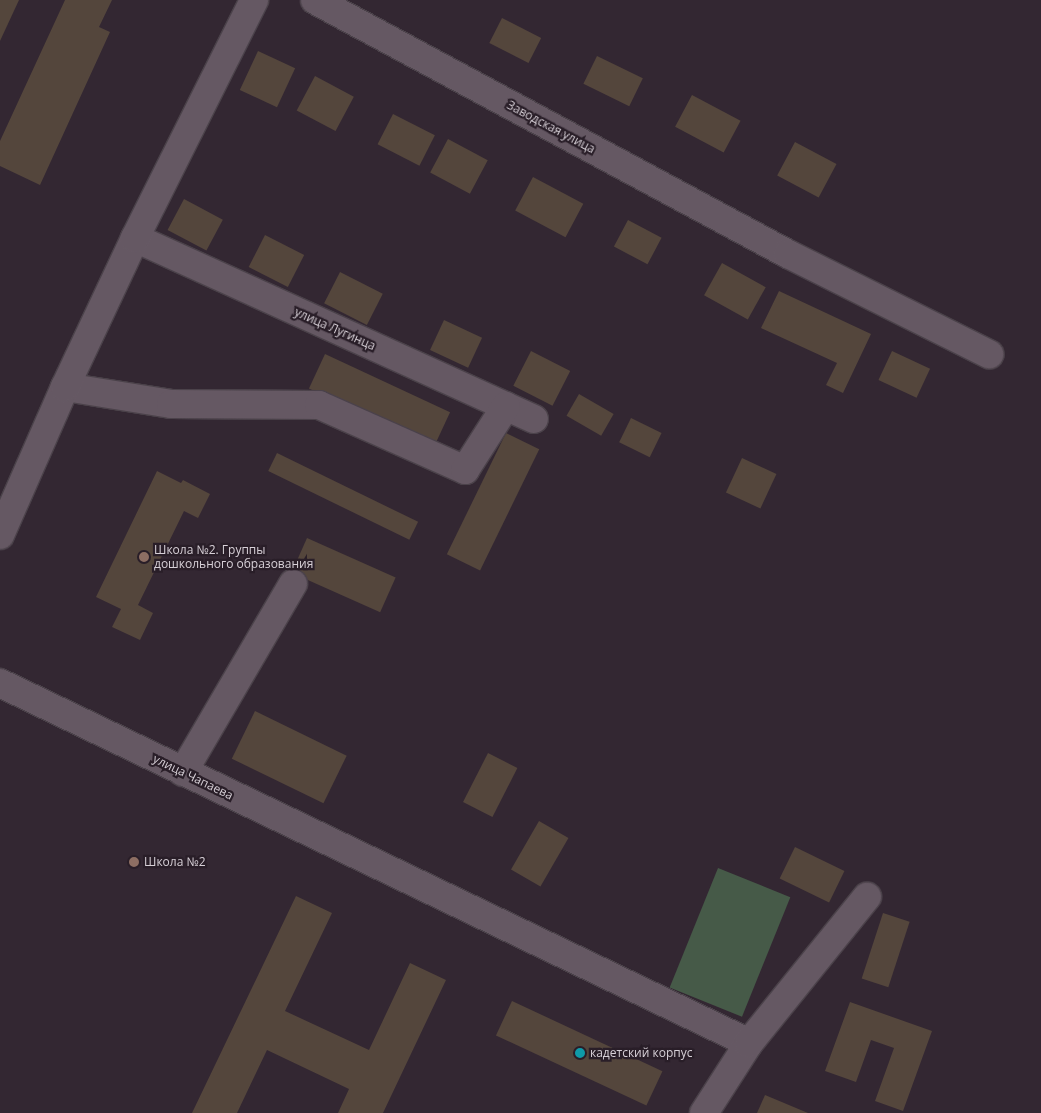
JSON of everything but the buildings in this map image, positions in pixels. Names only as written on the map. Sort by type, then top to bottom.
[{"type":"street","points":[[0,536],[65,387],[135,238],[254,0]]},
{"type":"street","name":"Заводская улица","points":[[315,0],[788,254],[989,354]]},
{"type":"street","name":"улица Лугинца","points":[[135,238],[534,420]]},
{"type":"street","points":[[65,387],[171,404],[319,406],[465,470],[506,406]]},
{"type":"street","points":[[183,772],[293,584]]},
{"type":"street","name":"улица Чапаева","points":[[0,684],[386,871],[749,1043]]},
{"type":"street","points":[[704,1113],[749,1043],[866,897]]},
{"type":"green space","points":[[718,868],[790,897],[742,1017],[670,988]]},
{"type":"place","name":"Школа №2. Группы дошкольного образования","points":[[144,557]]},
{"type":"place","name":"Школа №2","points":[[134,862]]},
{"type":"place","name":"кадетский корпус","points":[[580,1053]]}]
